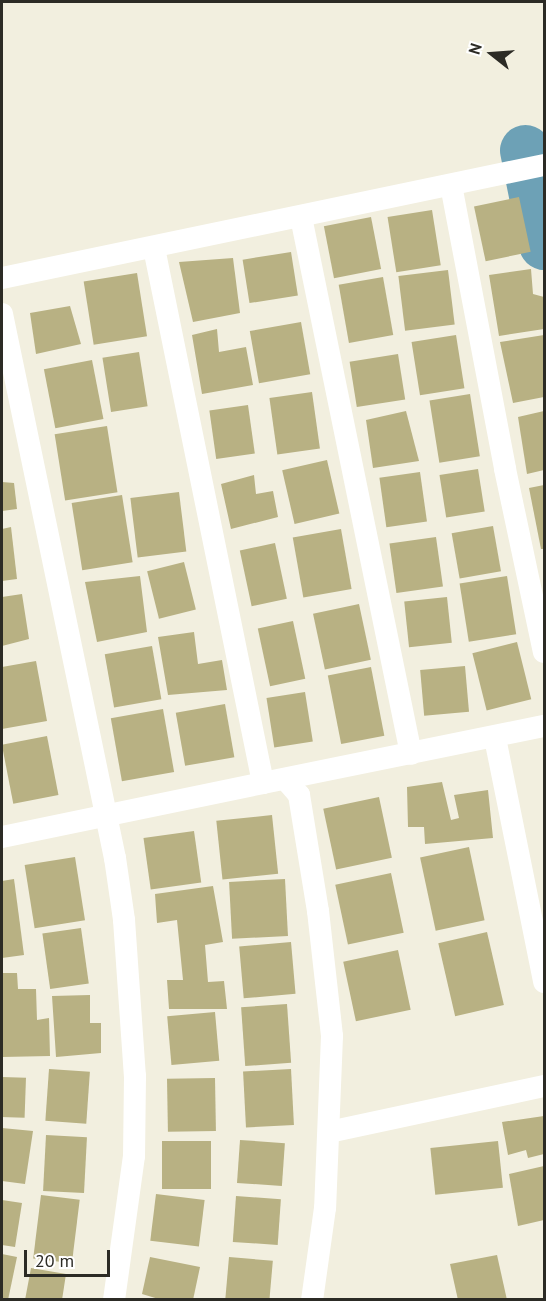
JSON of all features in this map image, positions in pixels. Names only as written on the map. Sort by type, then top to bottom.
[{"type":"street","points":[[2,278],[542,166]]},
{"type":"street","points":[[451,185],[505,469],[544,652]]},
{"type":"street","points":[[301,217],[411,754]]},
{"type":"street","points":[[154,248],[263,783]]},
{"type":"street","points":[[2,314],[105,816],[124,920],[135,1076],[131,1191],[114,1299]]},
{"type":"street","points":[[2,837],[495,738],[544,726]]},
{"type":"street","points":[[495,738],[544,982]]},
{"type":"street","points":[[286,780],[299,795],[318,911],[332,1036],[329,1132],[312,1299]]},
{"type":"street","points":[[329,1132],[544,1086]]},
{"type":"building","points":[[519,197],[531,252],[486,261],[474,207]]},
{"type":"building","points":[[432,210],[441,265],[396,272],[388,217]]},
{"type":"building","points":[[371,217],[381,269],[334,278],[324,226]]},
{"type":"building","points":[[291,252],[298,295],[249,303],[243,260]]},
{"type":"building","points":[[233,258],[240,313],[193,322],[179,262]]},
{"type":"building","points":[[531,269],[533,294],[544,297],[544,329],[499,336],[489,275]]},
{"type":"building","points":[[448,270],[455,325],[405,331],[398,276]]},
{"type":"building","points":[[137,273],[147,336],[94,345],[84,281]]},
{"type":"building","points":[[383,277],[393,335],[349,343],[339,285]]},
{"type":"building","points":[[70,306],[81,344],[36,354],[30,313]]},
{"type":"building","points":[[301,322],[310,374],[259,383],[250,331]]},
{"type":"building","points":[[217,329],[219,352],[246,347],[253,385],[202,394],[192,335]]},
{"type":"building","points":[[456,335],[464,388],[420,395],[412,342]]},
{"type":"building","points":[[544,335],[544,397],[513,403],[500,342]]},
{"type":"building","points":[[139,352],[148,406],[111,412],[102,358]]},
{"type":"building","points":[[398,354],[405,399],[357,407],[350,362]]},
{"type":"building","points":[[92,360],[103,419],[55,428],[44,369]]},
{"type":"building","points":[[312,392],[320,448],[277,454],[269,398]]},
{"type":"building","points":[[470,394],[480,456],[439,463],[430,400]]},
{"type":"building","points":[[248,405],[255,454],[216,459],[209,410]]},
{"type":"building","points":[[406,411],[419,461],[373,468],[366,420]]},
{"type":"building","points":[[544,411],[544,470],[527,474],[518,417]]},
{"type":"building","points":[[107,426],[117,492],[65,500],[55,434]]},
{"type":"building","points":[[327,460],[339,514],[295,524],[282,470]]},
{"type":"building","points":[[478,469],[485,511],[446,518],[439,475]]},
{"type":"building","points":[[420,472],[427,522],[386,527],[379,478]]},
{"type":"building","points":[[254,475],[256,494],[273,491],[278,517],[231,529],[221,484]]},
{"type":"building","points":[[2,482],[14,483],[17,509],[2,511]]},
{"type":"building","points":[[544,485],[544,549],[541,549],[529,488]]},
{"type":"building","points":[[179,492],[186,552],[138,558],[130,498]]},
{"type":"building","points":[[122,495],[133,562],[82,570],[72,503]]},
{"type":"building","points":[[493,526],[501,571],[460,579],[452,533]]},
{"type":"building","points":[[11,527],[17,579],[2,581],[2,529]]},
{"type":"building","points":[[341,529],[352,589],[303,598],[293,538]]},
{"type":"building","points":[[436,537],[443,587],[396,593],[389,544]]},
{"type":"building","points":[[275,543],[287,599],[252,606],[240,550]]},
{"type":"building","points":[[184,562],[196,610],[159,619],[147,571]]},
{"type":"building","points":[[140,576],[147,632],[97,642],[85,582]]},
{"type":"building","points":[[507,576],[516,634],[469,642],[460,584]]},
{"type":"building","points":[[22,594],[29,639],[2,646],[2,597]]},
{"type":"building","points":[[447,597],[452,643],[409,647],[404,601]]},
{"type":"building","points":[[359,604],[371,660],[325,670],[313,614]]},
{"type":"building","points":[[293,621],[305,679],[270,686],[258,628]]},
{"type":"building","points":[[194,632],[198,664],[222,660],[227,690],[168,695],[158,637]]},
{"type":"building","points":[[517,642],[531,699],[487,710],[472,653]]},
{"type":"building","points":[[152,646],[161,699],[114,708],[105,654]]},
{"type":"building","points":[[36,661],[47,721],[2,729],[2,667]]},
{"type":"building","points":[[465,666],[469,712],[424,716],[420,670]]},
{"type":"building","points":[[371,667],[384,736],[341,744],[328,675]]},
{"type":"building","points":[[305,692],[313,741],[274,747],[266,698]]},
{"type":"building","points":[[225,704],[234,757],[185,766],[176,713]]},
{"type":"building","points":[[163,709],[174,772],[122,781],[111,718]]},
{"type":"building","points":[[47,736],[58,795],[13,804],[2,745]]},
{"type":"building","points":[[442,782],[451,820],[459,818],[454,795],[488,790],[493,838],[425,844],[424,827],[408,827],[407,787]]},
{"type":"building","points":[[379,797],[392,858],[336,869],[323,809]]},
{"type":"building","points":[[272,815],[278,874],[222,880],[216,821]]},
{"type":"building","points":[[194,831],[201,882],[151,890],[143,838]]},
{"type":"building","points":[[469,847],[485,920],[436,931],[420,857]]},
{"type":"building","points":[[75,857],[85,920],[35,928],[25,865]]},
{"type":"building","points":[[391,873],[404,933],[348,945],[335,885]]},
{"type":"building","points":[[14,879],[24,955],[2,958],[2,881]]},
{"type":"building","points":[[285,879],[288,936],[232,939],[229,882]]},
{"type":"building","points":[[213,886],[223,942],[205,945],[208,982],[224,981],[227,1009],[169,1009],[167,980],[183,980],[177,920],[157,923],[155,894]]},
{"type":"building","points":[[81,928],[89,983],[50,989],[42,933]]},
{"type":"building","points":[[487,932],[504,1005],[455,1016],[438,943]]},
{"type":"building","points":[[291,942],[296,994],[244,998],[239,947]]},
{"type":"building","points":[[398,950],[411,1010],[356,1021],[343,962]]},
{"type":"building","points":[[2,973],[17,973],[18,989],[36,989],[37,1020],[49,1018],[50,1056],[2,1057]]},
{"type":"building","points":[[90,995],[90,1023],[101,1023],[101,1053],[56,1057],[52,996]]},
{"type":"building","points":[[287,1004],[291,1063],[245,1066],[241,1007]]},
{"type":"building","points":[[215,1012],[219,1061],[171,1065],[167,1016]]},
{"type":"building","points":[[49,1069],[90,1072],[86,1124],[45,1121]]},
{"type":"building","points":[[291,1069],[294,1125],[246,1127],[243,1072]]},
{"type":"building","points":[[2,1077],[26,1078],[25,1118],[2,1117]]},
{"type":"building","points":[[215,1078],[216,1131],[168,1132],[167,1079]]},
{"type":"building","points":[[544,1116],[544,1154],[528,1158],[526,1150],[508,1155],[502,1122]]},
{"type":"building","points":[[2,1128],[33,1131],[25,1184],[2,1181]]},
{"type":"building","points":[[46,1135],[87,1137],[84,1193],[43,1191]]},
{"type":"building","points":[[240,1140],[285,1143],[282,1186],[237,1183]]},
{"type":"building","points":[[162,1141],[211,1141],[211,1189],[162,1189]]},
{"type":"building","points":[[498,1141],[503,1188],[435,1195],[430,1148]]},
{"type":"building","points":[[544,1166],[544,1220],[518,1226],[509,1174]]},
{"type":"building","points":[[156,1194],[205,1200],[199,1247],[150,1241]]},
{"type":"building","points":[[41,1195],[80,1200],[72,1263],[33,1259]]},
{"type":"building","points":[[236,1196],[281,1199],[278,1245],[233,1242]]},
{"type":"building","points":[[2,1200],[22,1203],[15,1247],[2,1245]]},
{"type":"building","points":[[2,1254],[17,1257],[8,1300],[2,1300]]},
{"type":"building","points":[[497,1255],[507,1300],[458,1300],[450,1264]]},
{"type":"building","points":[[150,1257],[200,1267],[193,1300],[162,1300],[142,1294]]},
{"type":"building","points":[[229,1257],[273,1261],[269,1300],[225,1300]]},
{"type":"building","points":[[31,1268],[66,1274],[62,1300],[25,1300]]},
{"type":"waterway","points":[[525,150],[544,244]]}]
